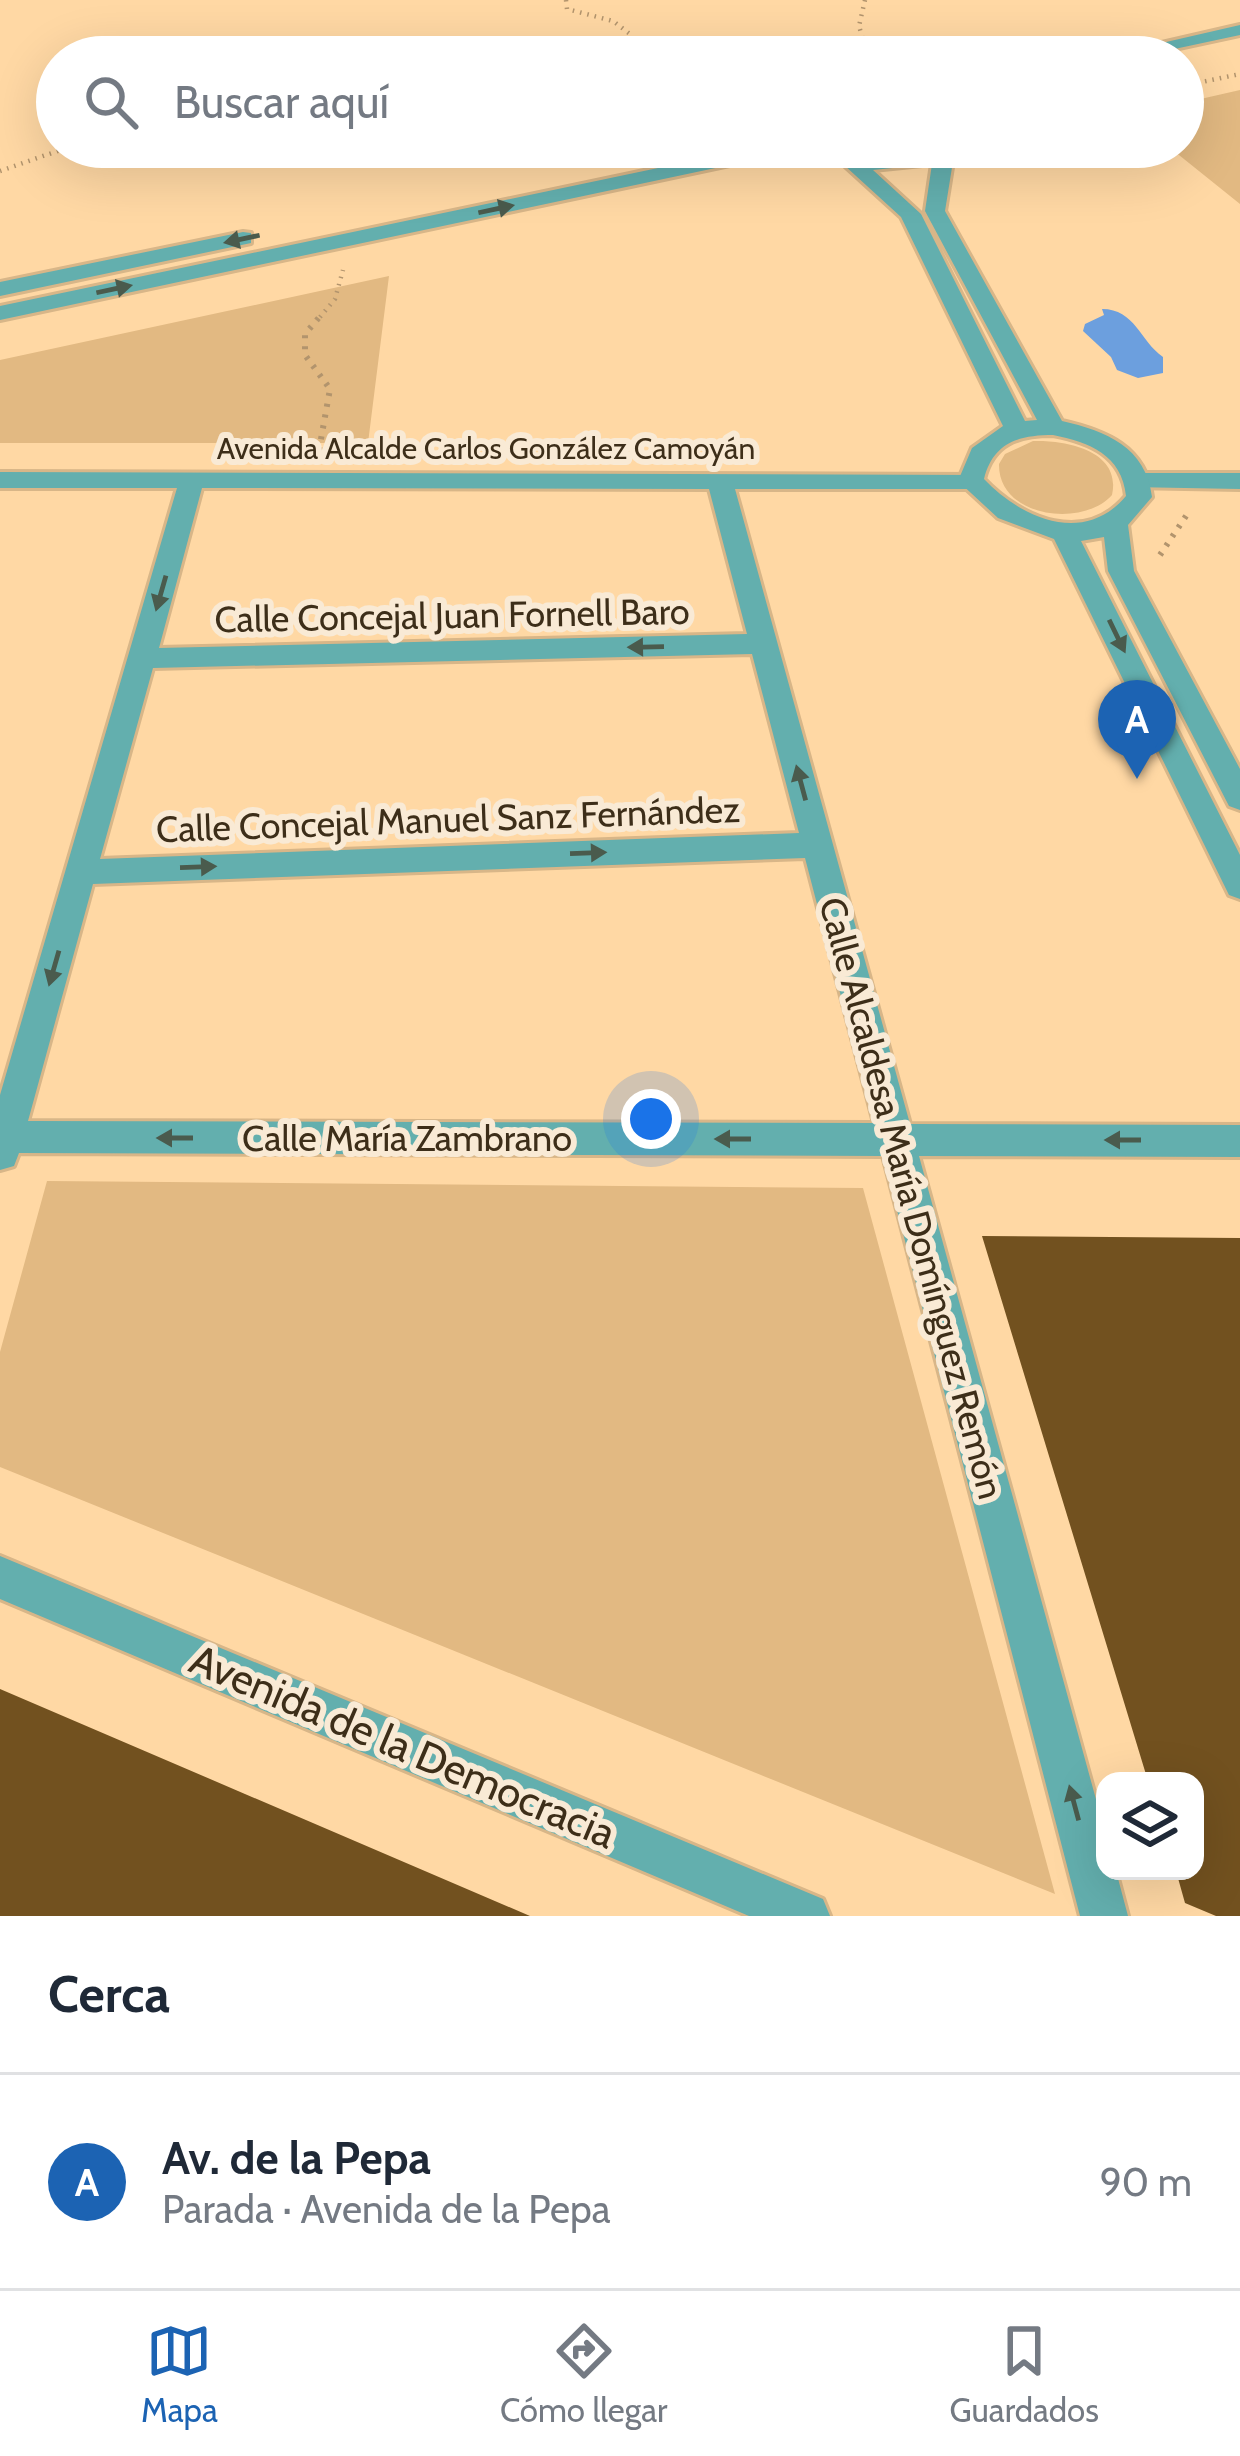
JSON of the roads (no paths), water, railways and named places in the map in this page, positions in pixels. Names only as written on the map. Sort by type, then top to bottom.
[{"type":"street","points":[[1204,37],[1240,30]]},
{"type":"street","points":[[0,289],[585,168]]},
{"type":"street","points":[[0,313],[687,168]]},
{"type":"street","points":[[859,168],[910,214],[1017,429]]},
{"type":"street","points":[[945,168],[935,211],[1054,427]]},
{"type":"street","points":[[1054,427],[1100,440],[1132,466],[1139,497],[1115,523],[1063,532],[1012,519],[971,481],[983,447],[1017,429],[1054,427]]},
{"type":"street","name":"Avenida Alcalde Carlos González Camoyán","points":[[0,480],[971,481]]},
{"type":"street","points":[[3,1148],[193,481]]},
{"type":"street","name":"Calle Alcaldesa María Domínguez Remón","points":[[720,481],[1104,1916]]},
{"type":"street","points":[[1139,481],[1240,481]]},
{"type":"street","points":[[1115,523],[1121,571],[1240,798]]},
{"type":"street","points":[[1063,532],[1240,886]]},
{"type":"street","name":"Calle Concejal Juan Fornell Baro","points":[[142,658],[764,644]]},
{"type":"street","name":"Calle Concejal Manuel Sanz Fernández","points":[[81,872],[818,845]]},
{"type":"street","name":"Calle María Zambrano","points":[[3,1148],[895,1139],[1240,1141]]},
{"type":"street","name":"Avenida de la Democracia","points":[[0,1577],[806,1916]]},
{"type":"water","points":[[1102,309],[1130,320],[1163,357],[1163,373],[1138,378],[1117,370],[1111,357],[1083,331],[1085,324],[1104,315]]},
{"type":"place","name":"Av. de la Pepa","points":[[1137,779]]}]
